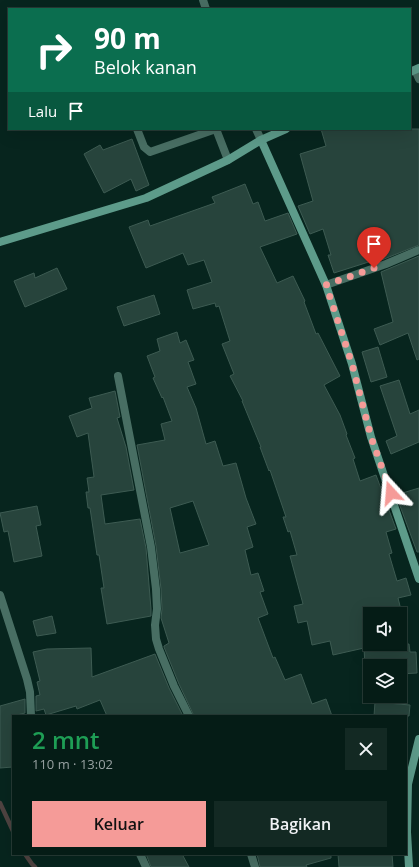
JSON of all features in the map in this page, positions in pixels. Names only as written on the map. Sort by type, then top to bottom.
[{"type":"street","points":[[415,70],[419,79]]},
{"type":"street","points":[[137,130],[144,147],[150,152],[213,130]]},
{"type":"street","points":[[216,130],[228,160]]},
{"type":"street","points":[[256,130],[326,285],[352,364],[371,437],[419,579]]},
{"type":"street","points":[[0,242],[146,198],[228,160],[261,140],[284,130]]},
{"type":"street","points":[[326,285],[386,264],[419,250]]},
{"type":"street","points":[[118,376],[151,547],[156,589],[156,639],[174,686],[188,715]]},
{"type":"street","points":[[0,595],[27,679],[30,692],[31,715]]},
{"type":"street","points":[[409,867],[407,832],[408,784],[419,739]]},
{"type":"street","points":[[140,855],[146,867]]},
{"type":"street","points":[[251,855],[255,867]]},
{"type":"building","points":[[419,129],[419,245],[379,261],[378,259],[334,273],[328,255],[331,255],[323,229],[310,234],[298,206],[313,201],[300,154],[326,146],[321,130]]},
{"type":"building","points":[[132,139],[149,185],[136,191],[131,179],[104,193],[84,154],[100,145],[103,150]]},
{"type":"building","points":[[245,184],[253,204],[258,202],[265,221],[288,213],[297,234],[260,247],[277,283],[293,276],[305,301],[304,302],[316,334],[318,333],[340,376],[324,385],[340,415],[355,458],[353,459],[360,481],[376,475],[396,529],[386,532],[392,553],[389,554],[397,581],[406,578],[411,595],[398,598],[400,607],[363,607],[363,648],[333,655],[330,641],[312,645],[307,621],[298,623],[294,606],[303,604],[290,556],[297,555],[290,531],[288,532],[283,517],[286,517],[270,470],[269,471],[243,401],[230,376],[234,374],[222,344],[230,341],[219,306],[216,307],[215,303],[193,309],[187,290],[212,282],[204,260],[188,265],[183,253],[146,268],[129,227],[148,220],[150,226],[215,203],[212,197]]},
{"type":"building","points":[[419,256],[419,359],[417,360],[408,333],[380,345],[374,329],[393,322],[381,272]]},
{"type":"building","points":[[57,268],[67,289],[25,307],[14,281],[34,273],[35,278]]},
{"type":"building","points":[[154,295],[160,314],[124,326],[117,307]]},
{"type":"building","points":[[177,332],[180,343],[186,340],[194,360],[188,362],[196,384],[187,387],[196,408],[206,444],[215,441],[223,466],[236,463],[246,498],[256,524],[247,527],[253,547],[245,550],[251,575],[258,573],[264,591],[260,592],[268,614],[258,618],[273,658],[275,657],[285,680],[301,674],[312,704],[326,699],[332,715],[194,715],[164,647],[169,643],[161,618],[161,589],[156,546],[137,445],[165,440],[161,424],[172,421],[163,397],[162,398],[153,378],[155,377],[147,356],[160,351],[157,339]],"holes":[[[193,501],[209,545],[180,553],[170,508]]]},
{"type":"building","points":[[378,347],[387,377],[371,382],[362,352]]},
{"type":"building","points":[[399,380],[410,414],[419,410],[419,442],[391,454],[386,441],[397,436],[380,386]]},
{"type":"building","points":[[115,391],[120,417],[117,418],[126,447],[134,490],[101,495],[105,524],[140,519],[146,548],[151,616],[107,624],[101,588],[104,588],[99,555],[97,555],[86,492],[89,492],[87,478],[94,477],[88,433],[77,437],[69,416],[92,408],[89,398]]},
{"type":"building","points":[[419,488],[419,552],[417,552],[396,495]]},
{"type":"building","points":[[37,506],[41,525],[36,526],[42,556],[14,562],[8,531],[4,532],[0,513]]},
{"type":"building","points":[[52,616],[56,633],[37,636],[33,621]]},
{"type":"building","points":[[407,644],[409,644],[410,652],[416,652],[417,673],[407,674],[407,659],[365,659],[364,651],[407,651]]},
{"type":"building","points":[[91,648],[92,677],[155,654],[169,688],[182,715],[107,715],[100,700],[77,709],[76,706],[46,715],[44,709],[36,711],[36,696],[40,695],[37,682],[40,681],[33,652],[47,649]]},
{"type":"building","points":[[25,699],[25,713],[12,715],[12,767],[0,768],[0,706]]},
{"type":"building","points":[[375,703],[410,705],[409,716],[374,715]]},
{"type":"building","points":[[146,855],[183,855],[189,867],[151,867]]},
{"type":"building","points":[[257,855],[331,855],[331,858],[306,865],[307,867],[260,867]]},
{"type":"building","points":[[338,855],[392,855],[393,867],[339,867]]},
{"type":"waterway","points":[[0,803],[12,829]]},
{"type":"waterway","points":[[26,855],[35,867]]},
{"type":"route","points":[[374,268],[326,285],[352,364],[371,437],[391,493]]}]
